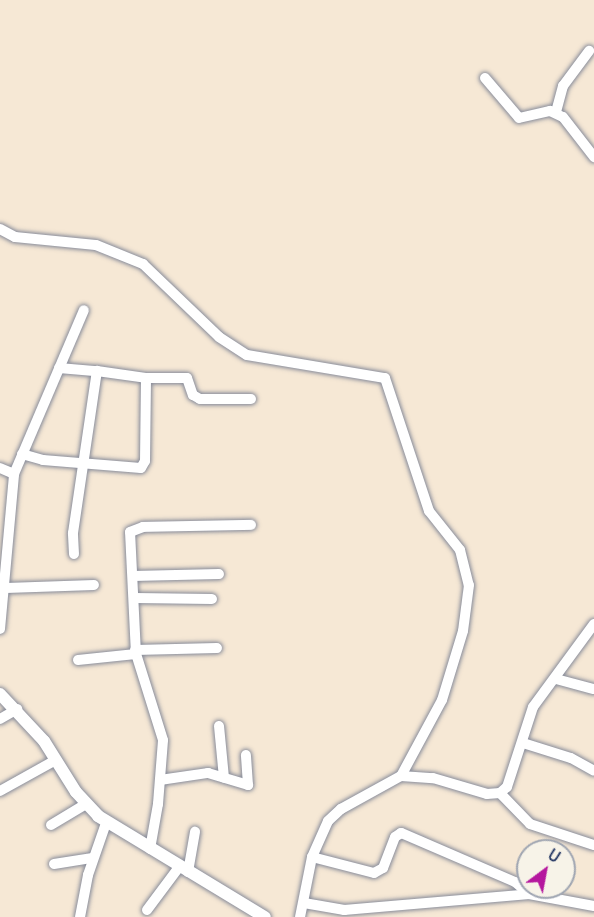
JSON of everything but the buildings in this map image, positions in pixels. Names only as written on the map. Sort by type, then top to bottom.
[{"type":"street","points":[[556,112],[563,86],[589,51]]},
{"type":"street","points":[[485,78],[519,118],[556,112],[569,122],[594,157]]},
{"type":"street","points":[[0,229],[15,237],[96,245],[135,260],[219,337],[247,355],[385,378],[429,511],[460,550],[469,585],[462,631],[442,700],[401,776]]},
{"type":"street","points":[[0,629],[6,588],[14,474],[84,310]]},
{"type":"street","points":[[59,368],[146,378],[188,378],[193,395],[200,399],[251,399]]},
{"type":"street","points":[[74,554],[73,533],[97,371]]},
{"type":"street","points":[[22,454],[84,465],[143,467],[146,378]]},
{"type":"street","points":[[0,468],[14,474]]},
{"type":"street","points":[[150,849],[160,780],[160,726],[136,652],[132,528],[251,525]]},
{"type":"street","points":[[133,576],[219,574]]},
{"type":"street","points":[[6,588],[93,585]]},
{"type":"street","points":[[135,598],[212,599]]},
{"type":"street","points":[[500,793],[513,775],[533,707],[556,679],[594,624]]},
{"type":"street","points":[[78,660],[136,652],[217,648]]},
{"type":"street","points":[[556,679],[594,690]]},
{"type":"street","points":[[0,694],[17,709],[86,804],[106,823],[266,917]]},
{"type":"street","points":[[0,719],[17,709]]},
{"type":"street","points":[[219,726],[224,778]]},
{"type":"street","points":[[523,744],[571,758],[594,771]]},
{"type":"street","points":[[160,780],[196,773],[248,784],[246,755]]},
{"type":"street","points":[[0,791],[56,760]]},
{"type":"street","points":[[300,917],[312,857],[328,821],[341,809],[401,776],[433,778],[473,791],[500,793],[530,824],[594,845]]},
{"type":"street","points":[[51,825],[86,804]]},
{"type":"street","points":[[80,917],[93,858],[106,823]]},
{"type":"street","points":[[147,910],[183,870],[195,832]]},
{"type":"street","points":[[312,857],[374,873],[383,868],[395,837],[401,833],[516,882]]},
{"type":"street","points":[[54,864],[93,858]]},
{"type":"street","points":[[304,903],[344,910],[516,895]]},
{"type":"street","points":[[556,899],[594,906]]}]
